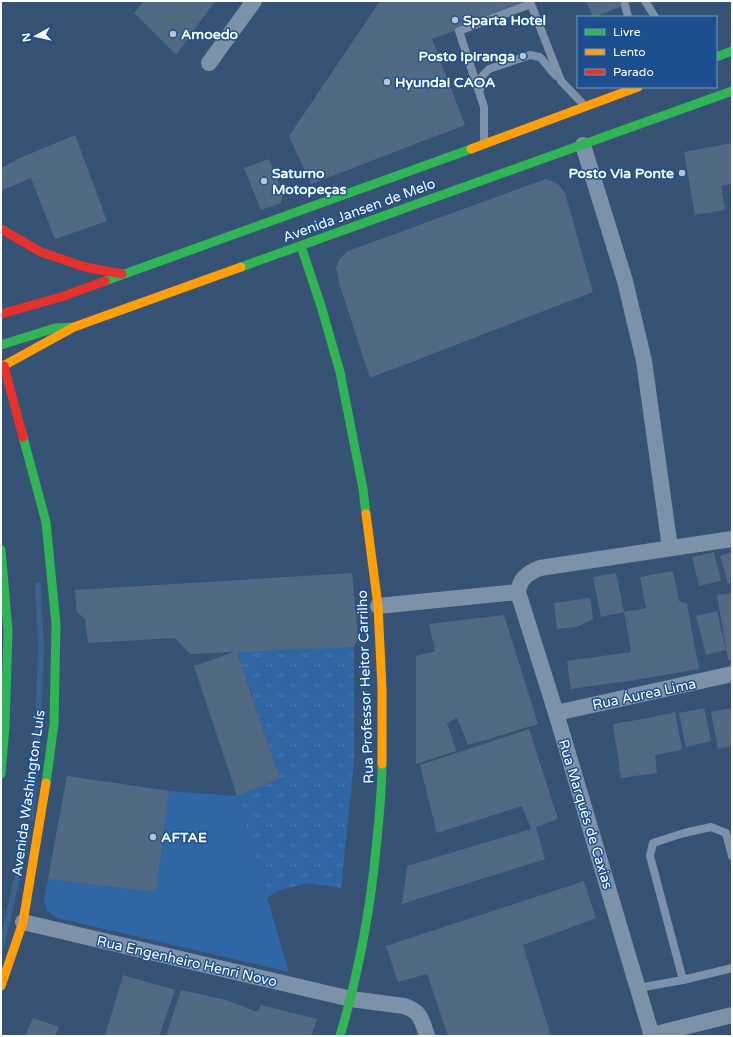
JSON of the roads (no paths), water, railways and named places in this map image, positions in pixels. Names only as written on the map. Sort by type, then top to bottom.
[{"type":"main road","points":[[717,57],[732,51]]},
{"type":"main road","name":"Avenida Jansen de Melo","points":[[1,314],[61,297],[123,275],[484,145],[635,88]]},
{"type":"main road","name":"Avenida Jansen de Melo","points":[[3,366],[74,327],[732,91]]},
{"type":"main road","points":[[1,229],[41,252],[85,267],[123,275]]},
{"type":"main road","name":"Rua Professor Heitor Carrilho","points":[[301,246],[321,306],[340,372],[363,489],[378,606],[382,688],[382,792],[371,898],[351,999],[340,1036]]},
{"type":"main road","points":[[1,345],[55,328],[74,327]]},
{"type":"main road","name":"Avenida Washington Luís","points":[[1,986],[23,922],[44,802],[54,724],[56,624],[46,522],[3,366]]},
{"type":"main road","points":[[1,550],[8,631],[1,774]]},
{"type":"street","points":[[209,63],[254,1]]},
{"type":"street","points":[[583,145],[625,281],[644,361],[670,548]]},
{"type":"street","points":[[378,606],[518,592],[519,585],[524,577],[530,572],[540,568],[732,539]]},
{"type":"street","name":"Rua Marquês de Caxias","points":[[518,592],[556,713],[652,1036]]},
{"type":"street","name":"Rua Áurea Lima","points":[[556,713],[732,674]]},
{"type":"street","name":"Rua Engenheiro Henri Novo","points":[[23,922],[351,999],[387,1003],[413,1008],[420,1015],[427,1036]]},
{"type":"street","points":[[652,1036],[732,1015]]},
{"type":"lane","points":[[645,1],[654,16]]},
{"type":"lane","points":[[484,106],[459,31],[531,4],[560,81]]},
{"type":"lane","points":[[625,5],[628,16]]},
{"type":"lane","points":[[484,145],[484,106],[479,81],[489,69],[530,55],[540,58],[586,107]]},
{"type":"lane","points":[[614,96],[618,88]]},
{"type":"lane","points":[[683,980],[650,856],[653,843],[684,833],[711,827],[726,833],[732,856]]},
{"type":"lane","points":[[638,988],[683,980],[732,968]]},
{"type":"waterway","points":[[31,818],[38,728],[41,648],[38,585]]},
{"type":"waterway","points":[[1,947],[28,831]]},
{"type":"place","name":"Sparta Hotel","points":[[455,20]]},
{"type":"place","name":"Amoedo","points":[[173,34]]},
{"type":"place","name":"Posto Ipiranga","points":[[523,56]]},
{"type":"place","name":"Hyundai CAOA","points":[[387,82]]},
{"type":"place","name":"Posto Via Ponte","points":[[682,173]]},
{"type":"place","name":"Saturno Motopeças","points":[[264,181]]},
{"type":"place","name":"AFTAE","points":[[153,837]]}]
